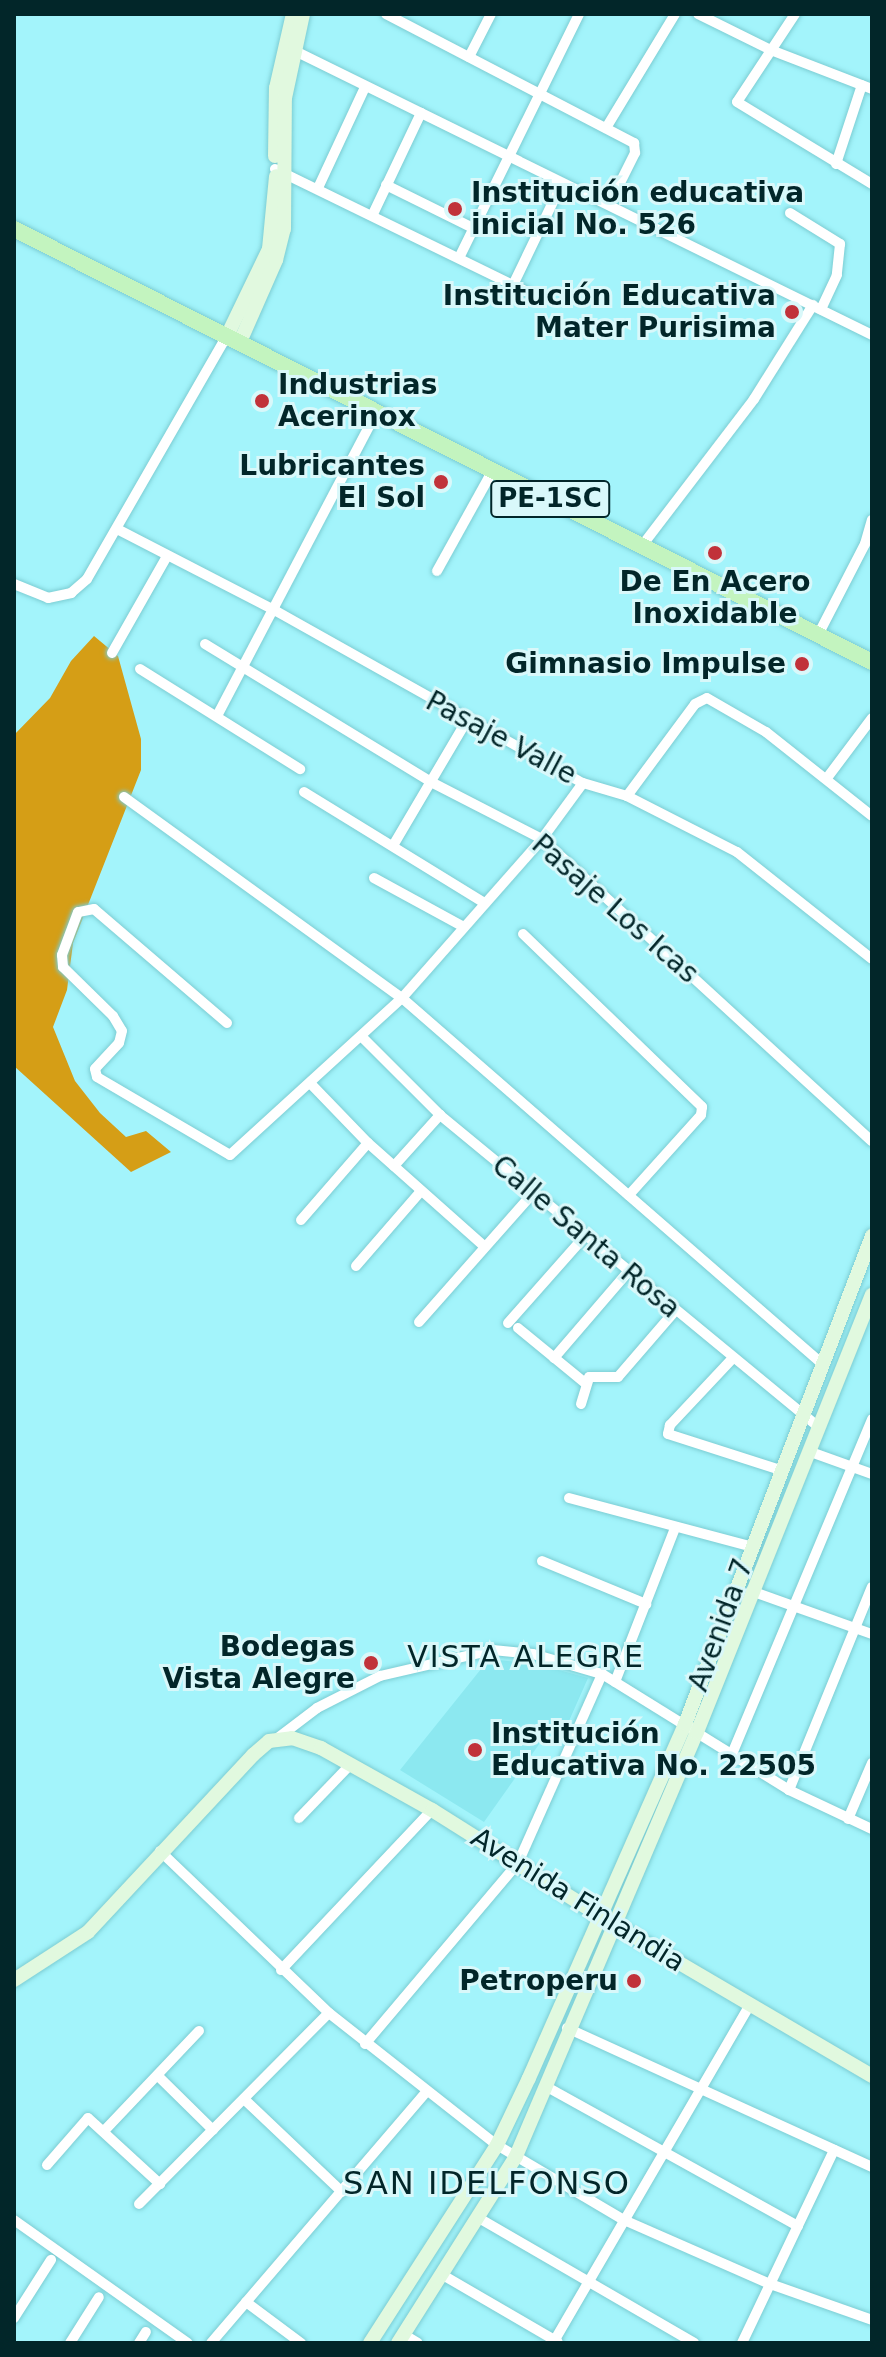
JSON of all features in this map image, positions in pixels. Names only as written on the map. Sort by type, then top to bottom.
[{"type":"main road","name":"PE-1SC","points":[[14,229],[872,662]]},
{"type":"street","points":[[290,48],[293,14]]},
{"type":"street","points":[[14,584],[48,598],[71,593],[87,579],[234,339],[269,249],[280,171],[276,88],[303,14]]},
{"type":"street","points":[[386,14],[401,17],[636,146],[609,205]]},
{"type":"street","points":[[469,57],[491,14]]},
{"type":"street","points":[[459,258],[506,155],[579,14]]},
{"type":"street","points":[[606,128],[675,14]]},
{"type":"street","points":[[698,14],[771,50],[867,87],[836,164]]},
{"type":"street","points":[[795,14],[737,102],[872,184]]},
{"type":"street","points":[[290,48],[872,335]]},
{"type":"street","points":[[318,188],[365,87]]},
{"type":"street","points":[[373,214],[421,113]]},
{"type":"street","points":[[280,171],[525,291]]},
{"type":"street","points":[[513,285],[562,183]]},
{"type":"street","points":[[386,185],[473,228]]},
{"type":"street","points":[[641,547],[754,399],[837,275],[840,244],[790,213]]},
{"type":"street","points":[[217,716],[276,611],[377,411]]},
{"type":"street","points":[[437,571],[493,470]]},
{"type":"street","points":[[818,635],[865,544],[872,520]]},
{"type":"street","name":"Pasaje Valle","points":[[119,530],[276,611],[583,783],[627,796],[737,852],[872,959]]},
{"type":"street","points":[[112,653],[167,556]]},
{"type":"street","name":"Pasaje Los Icas","points":[[205,644],[431,782],[542,839],[872,1141]]},
{"type":"street","points":[[140,669],[300,769]]},
{"type":"street","points":[[627,796],[695,704],[707,698],[766,732],[872,816]]},
{"type":"street","points":[[827,778],[872,718]]},
{"type":"street","points":[[394,844],[467,720]]},
{"type":"street","points":[[227,1023],[94,909],[78,912],[62,955],[63,967],[122,1031],[119,1043],[95,1069],[101,1080],[230,1155],[363,1038],[402,998],[483,902],[542,839],[583,783]]},
{"type":"street","points":[[304,792],[394,844],[483,902]]},
{"type":"street","points":[[124,797],[402,998],[820,1362]]},
{"type":"street","points":[[374,878],[462,926]]},
{"type":"street","points":[[523,934],[702,1107],[701,1115],[629,1195]]},
{"type":"street","name":"Calle Santa Rosa","points":[[363,1038],[440,1115],[818,1427]]},
{"type":"street","points":[[310,1083],[368,1143],[484,1246]]},
{"type":"street","points":[[394,1166],[440,1115]]},
{"type":"street","points":[[301,1220],[368,1143]]},
{"type":"street","points":[[356,1266],[421,1191]]},
{"type":"street","points":[[419,1322],[533,1193]]},
{"type":"street","points":[[585,1236],[513,1326],[585,1383]]},
{"type":"street","name":"Avenida 7","points":[[370,2343],[497,2145],[597,1914],[691,1728],[750,1546],[872,1236]]},
{"type":"street","points":[[554,1358],[628,1272]]},
{"type":"street","name":"Avenida 7","points":[[400,2338],[516,2156],[547,2087],[567,2028],[613,1924],[691,1728],[868,1316],[872,1295]]},
{"type":"street","points":[[581,1404],[585,1383],[595,1374],[618,1377],[675,1311]]},
{"type":"street","points":[[732,1359],[670,1425],[668,1434],[780,1470]]},
{"type":"street","points":[[732,1754],[872,1419]]},
{"type":"street","points":[[808,1451],[872,1474]]},
{"type":"street","points":[[569,1498],[750,1546]]},
{"type":"street","points":[[615,1682],[675,1528]]},
{"type":"street","points":[[542,1561],[646,1604]]},
{"type":"street","points":[[789,1790],[872,1587]]},
{"type":"street","points":[[751,1591],[872,1634]]},
{"type":"street","points":[[14,1980],[88,1932],[160,1851],[253,1755],[317,1708],[380,1676],[475,1653],[533,1654],[602,1674],[789,1790],[872,1829]]},
{"type":"street","points":[[365,2044],[518,1863],[602,1674]]},
{"type":"street","name":"Avenida Finlandia","points":[[279,1737],[301,1739],[432,1810],[613,1924],[872,2076]]},
{"type":"street","points":[[848,1819],[872,1763]]},
{"type":"street","points":[[299,1818],[351,1764]]},
{"type":"street","points":[[281,1970],[432,1810]]},
{"type":"street","points":[[160,1851],[329,2013],[497,2145],[624,2220],[770,2284],[872,2320]]},
{"type":"street","points":[[441,2274],[556,2342],[699,2087],[749,2006]]},
{"type":"street","points":[[139,2204],[329,2013]]},
{"type":"street","points":[[567,2028],[872,2167]]},
{"type":"street","points":[[104,2131],[199,2031]]},
{"type":"street","points":[[158,2076],[213,2130]]},
{"type":"street","points":[[547,2087],[798,2226]]},
{"type":"street","points":[[211,2343],[426,2092]]},
{"type":"street","points":[[244,2099],[342,2192]]},
{"type":"street","points":[[47,2165],[86,2118],[160,2184]]},
{"type":"street","points":[[742,2343],[834,2150]]},
{"type":"street","points":[[477,2217],[694,2343]]},
{"type":"street","points":[[14,2220],[188,2343]]},
{"type":"street","points":[[14,2318],[51,2260]]},
{"type":"street","points":[[70,2343],[99,2297]]},
{"type":"street","points":[[246,2302],[301,2343]]},
{"type":"street","points":[[139,2343],[146,2332]]},
{"type":"street","points":[[400,2338],[418,2343]]},
{"type":"shaded area","points":[[94,636],[118,656],[141,739],[141,770],[73,943],[67,990],[53,1027],[75,1081],[100,1113],[126,1137],[146,1131],[171,1152],[131,1172],[14,1066],[14,735],[50,698],[71,661]]},
{"type":"shaded area","name":"Institución Educativa No. 22505","points":[[489,1659],[537,1664],[588,1678],[565,1730],[552,1726],[484,1822],[400,1770]]},
{"type":"place","name":"Institución educativa inicial No. 526","points":[[455,209]]},
{"type":"place","name":"Institución Educativa Mater Purisima","points":[[792,312]]},
{"type":"place","name":"Industrias Acerinox","points":[[262,401]]},
{"type":"place","name":"Lubricantes El Sol","points":[[441,482]]},
{"type":"place","name":"De En Acero Inoxidable","points":[[715,553]]},
{"type":"place","name":"Gimnasio Impulse","points":[[802,664]]},
{"type":"place","name":"Bodegas Vista Alegre","points":[[371,1663]]},
{"type":"place","name":"Institución Educativa No. 22505","points":[[475,1750]]},
{"type":"place","name":"Petroperu","points":[[634,1981]]},
{"type":"district","name":"VISTA ALEGRE","points":[[526,1657]]},
{"type":"district","name":"SAN IDELFONSO","points":[[487,2183]]}]
